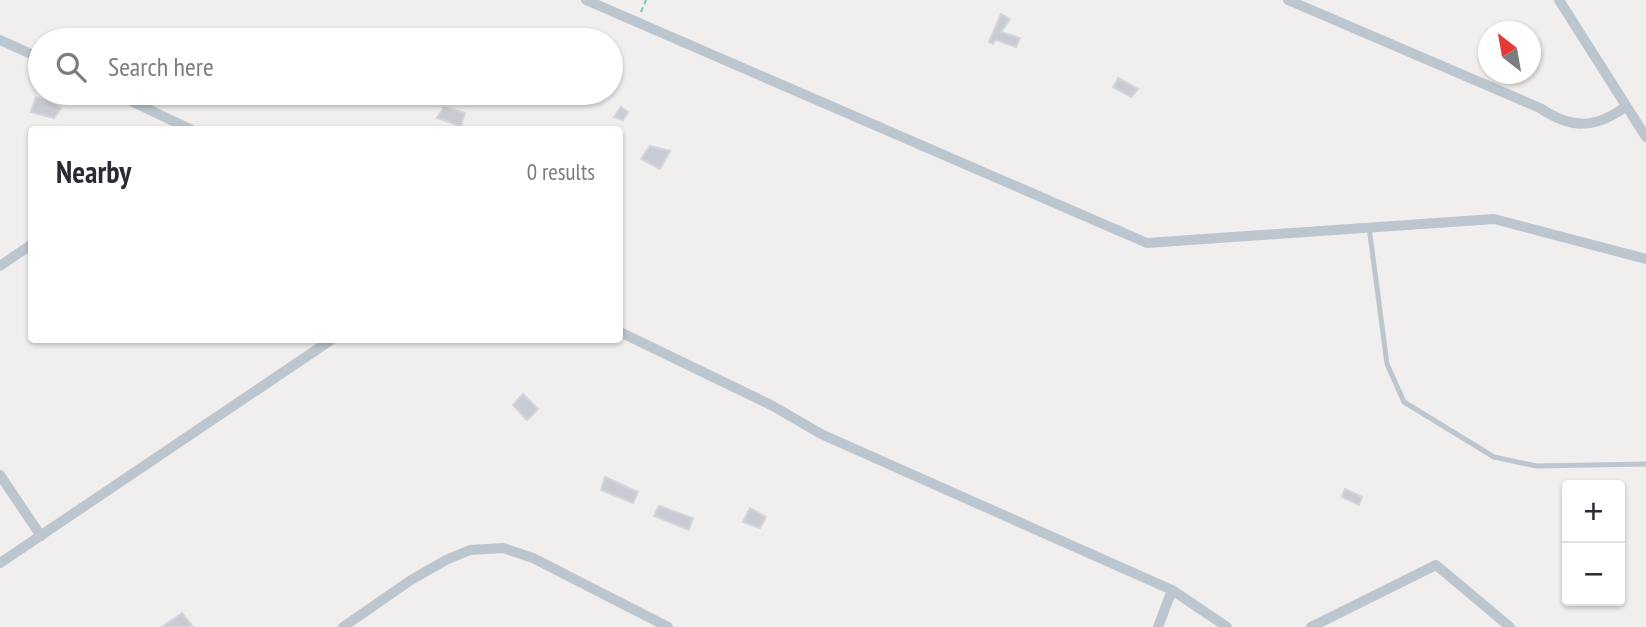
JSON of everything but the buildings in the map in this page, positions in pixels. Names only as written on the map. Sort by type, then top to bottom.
[{"type":"street","points":[[586,0],[1147,243],[1494,219],[1646,259]]},
{"type":"street","points":[[1288,0],[1540,108],[1565,122],[1596,124],[1625,107]]},
{"type":"street","points":[[1559,0],[1646,137]]},
{"type":"street","points":[[0,40],[28,53]]},
{"type":"street","points":[[135,105],[169,125]]},
{"type":"street","points":[[0,266],[28,247]]},
{"type":"street","points":[[623,333],[773,406],[821,434],[1172,590],[1227,627]]},
{"type":"street","points":[[0,563],[327,343]]},
{"type":"street","points":[[0,475],[41,536]]},
{"type":"street","points":[[343,627],[411,580],[446,560],[470,550],[503,548],[534,558],[668,627]]},
{"type":"street","points":[[1311,627],[1436,565],[1510,627]]},
{"type":"street","points":[[1158,627],[1172,590]]},
{"type":"lane","points":[[1369,227],[1387,365],[1404,402],[1493,457],[1535,466],[1646,464]]}]
